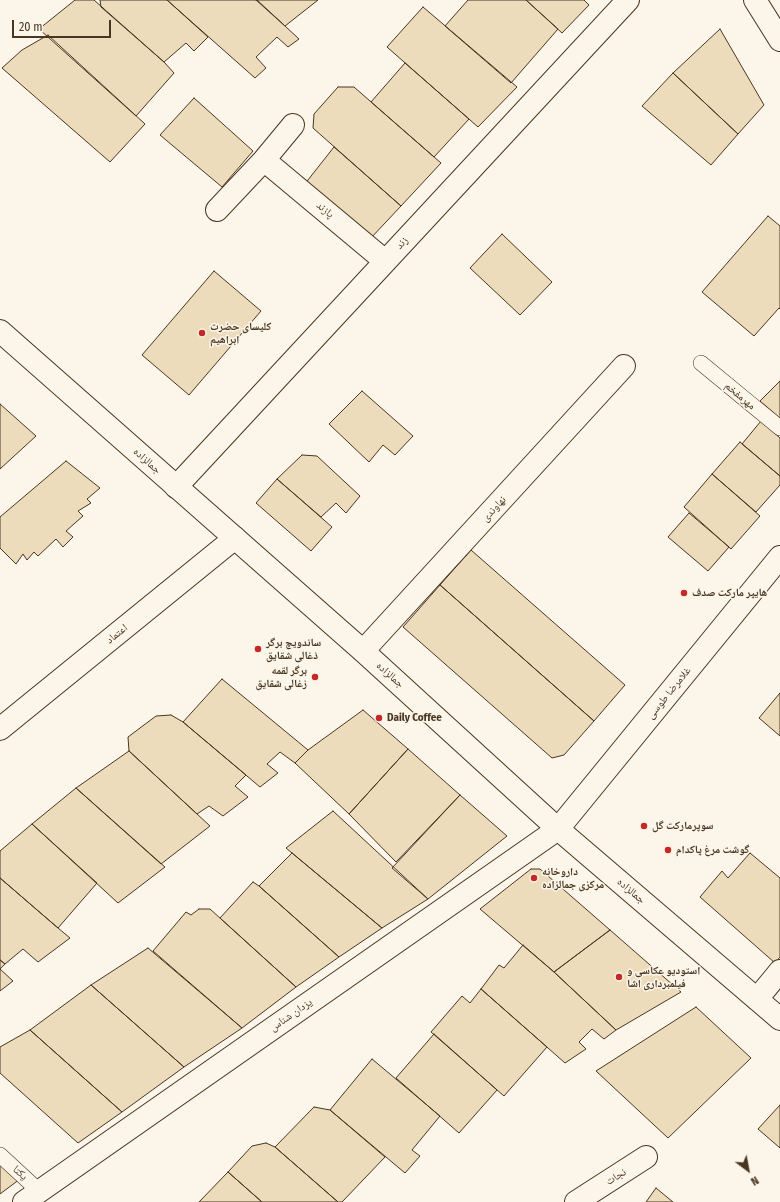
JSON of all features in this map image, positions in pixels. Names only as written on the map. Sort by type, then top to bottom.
[{"type":"street","name":"زند","points":[[176,487],[628,0]]},
{"type":"street","points":[[755,0],[780,40]]},
{"type":"street","points":[[217,210],[264,160],[293,125]]},
{"type":"street","name":"پازند","points":[[264,160],[385,261]]},
{"type":"street","name":"جمالزاده","points":[[1,334],[235,538],[558,829],[780,1019]]},
{"type":"street","name":"نهاوندی","points":[[363,652],[624,366]]},
{"type":"street","name":"اعتماد","points":[[0,729],[235,538]]},
{"type":"street","name":"غلامرضا طوسی","points":[[558,829],[780,557]]},
{"type":"street","name":"یزدان شناس","points":[[32,1196],[558,829]]},
{"type":"street","points":[[757,999],[780,971]]},
{"type":"street","name":"نجات","points":[[584,1200],[646,1157]]},
{"type":"lane","name":"مهرمفخم","points":[[701,363],[780,428]]},
{"type":"lane","name":"یکتا","points":[[0,1155],[32,1196]]},
{"type":"building","points":[[75,0],[94,0],[164,62],[174,73],[136,116],[39,29]]},
{"type":"building","points":[[100,0],[167,0],[208,37],[194,51],[186,43],[164,62],[101,7]]},
{"type":"building","points":[[167,0],[257,0],[299,39],[288,47],[277,37],[256,57],[266,68],[255,78]]},
{"type":"building","points":[[256,0],[318,0],[285,26]]},
{"type":"building","points":[[468,0],[526,0],[558,29],[511,83],[445,26]]},
{"type":"building","points":[[526,0],[584,0],[589,5],[562,33]]},
{"type":"building","points":[[423,7],[517,87],[478,127],[387,47]]},
{"type":"building","points":[[720,29],[764,105],[738,134],[673,73]]},
{"type":"building","points":[[48,35],[145,124],[110,162],[2,68],[22,50]]},
{"type":"building","points":[[405,63],[469,119],[434,157],[371,102]]},
{"type":"building","points":[[673,73],[738,134],[711,165],[642,106]]},
{"type":"building","points":[[338,87],[354,87],[441,163],[401,206],[313,128],[314,114]]},
{"type":"building","points":[[194,98],[253,151],[222,187],[160,135]]},
{"type":"building","points":[[334,147],[401,206],[370,239],[304,185]]},
{"type":"building","points":[[768,216],[780,226],[780,309],[779,308],[754,336],[702,292]]},
{"type":"building","points":[[502,234],[552,282],[520,315],[470,268]]},
{"type":"building","name":"کلیسای حضرت ابراهیم","points":[[214,271],[261,311],[189,395],[142,355]]},
{"type":"building","points":[[780,381],[780,418],[760,401]]},
{"type":"building","points":[[362,391],[413,436],[395,455],[383,445],[369,462],[329,424]]},
{"type":"building","points":[[0,404],[36,436],[0,469]]},
{"type":"building","points":[[761,421],[780,438],[780,476],[742,444]]},
{"type":"building","points":[[740,442],[780,476],[780,485],[756,512],[712,474]]},
{"type":"building","points":[[302,455],[317,456],[360,496],[346,513],[336,503],[321,517],[277,479]]},
{"type":"building","points":[[66,461],[100,488],[87,499],[91,503],[78,511],[83,516],[66,531],[73,537],[63,547],[56,539],[38,556],[34,552],[27,560],[23,554],[16,564],[0,548],[0,517]]},
{"type":"building","points":[[712,474],[760,516],[731,549],[684,507]]},
{"type":"building","points":[[277,479],[332,527],[311,551],[256,503]]},
{"type":"building","points":[[689,513],[729,547],[708,571],[668,537]]},
{"type":"building","points":[[471,550],[625,685],[594,721],[440,585]]},
{"type":"building","points":[[440,585],[594,721],[564,755],[552,758],[403,627]]},
{"type":"building","points":[[222,679],[308,750],[295,763],[280,752],[267,764],[278,773],[260,787],[183,722]]},
{"type":"building","points":[[780,693],[780,736],[759,718]]},
{"type":"building","points":[[363,710],[408,749],[349,814],[295,763],[308,750]]},
{"type":"building","points":[[171,715],[183,722],[246,775],[235,786],[248,797],[223,816],[209,806],[197,814],[129,751],[128,737],[156,716]]},
{"type":"building","points":[[408,749],[460,795],[396,862],[349,814]]},
{"type":"building","points":[[129,751],[210,826],[161,864],[76,788]]},
{"type":"building","points":[[76,788],[165,867],[118,903],[32,824]]},
{"type":"building","points":[[460,795],[507,836],[428,899],[392,868]]},
{"type":"building","points":[[333,811],[428,899],[382,928],[286,848]]},
{"type":"building","points":[[32,824],[97,883],[58,928],[0,878],[0,851]]},
{"type":"building","points":[[292,853],[382,928],[339,957],[259,886]]},
{"type":"building","points":[[750,853],[780,878],[780,957],[775,963],[700,897],[722,871],[728,878]]},
{"type":"building","points":[[531,869],[540,869],[610,930],[554,972],[480,909]]},
{"type":"building","points":[[0,878],[70,938],[38,962],[23,949],[5,964],[0,960]]},
{"type":"building","points":[[253,882],[339,957],[296,987],[220,918]]},
{"type":"building","points":[[199,909],[210,909],[296,987],[242,1028],[153,951],[186,912],[191,915]]},
{"type":"building","points":[[610,930],[681,992],[616,1030],[554,972]]},
{"type":"building","points":[[523,945],[616,1030],[604,1039],[592,1029],[579,1042],[586,1049],[565,1063],[481,989],[499,965],[504,968]]},
{"type":"building","points":[[148,948],[242,1028],[184,1067],[91,985]]},
{"type":"building","points":[[0,960],[5,964],[0,969]]},
{"type":"building","points":[[0,969],[13,981],[0,991]]},
{"type":"building","points":[[91,985],[184,1067],[122,1112],[30,1030]]},
{"type":"building","points":[[481,989],[547,1047],[504,1096],[431,1032],[462,996],[470,1003]]},
{"type":"building","points":[[696,1007],[751,1058],[668,1138],[596,1071]]},
{"type":"building","points":[[30,1030],[122,1112],[78,1143],[0,1073],[0,1047]]},
{"type":"building","points":[[434,1034],[497,1090],[459,1133],[396,1078]]},
{"type":"building","points":[[372,1059],[440,1116],[412,1150],[420,1156],[405,1173],[330,1110]]},
{"type":"building","points":[[780,1105],[780,1148],[758,1129]]},
{"type":"building","points":[[314,1107],[330,1110],[385,1157],[342,1202],[338,1202],[275,1147]]},
{"type":"building","points":[[266,1143],[275,1147],[338,1202],[262,1202],[228,1172],[252,1146]]},
{"type":"building","points":[[0,1162],[20,1179],[0,1194]]},
{"type":"building","points":[[228,1172],[262,1202],[199,1202]]},
{"type":"building","points":[[656,1188],[673,1202],[646,1202]]},
{"type":"place","name":"کلیسای حضرت ابراهیم","points":[[202,333]]},
{"type":"place","name":"هايپر ماركت صدف","points":[[684,593]]},
{"type":"place","name":"ساندویچ برگر ذغالی شقایق","points":[[258,649]]},
{"type":"place","name":"برگر لقمه زغالی شقایق","points":[[315,677]]},
{"type":"place","name":"Daily Coffee","points":[[379,718]]},
{"type":"place","name":"سوپرمارکت گل","points":[[644,826]]},
{"type":"place","name":"گوشت مرغ پاکدام","points":[[668,850]]},
{"type":"place","name":"داروخانه مرکزی جمالزاده","points":[[534,878]]},
{"type":"place","name":"استودیو عکاسی و فیلمبرداری اشا","points":[[619,977]]}]
